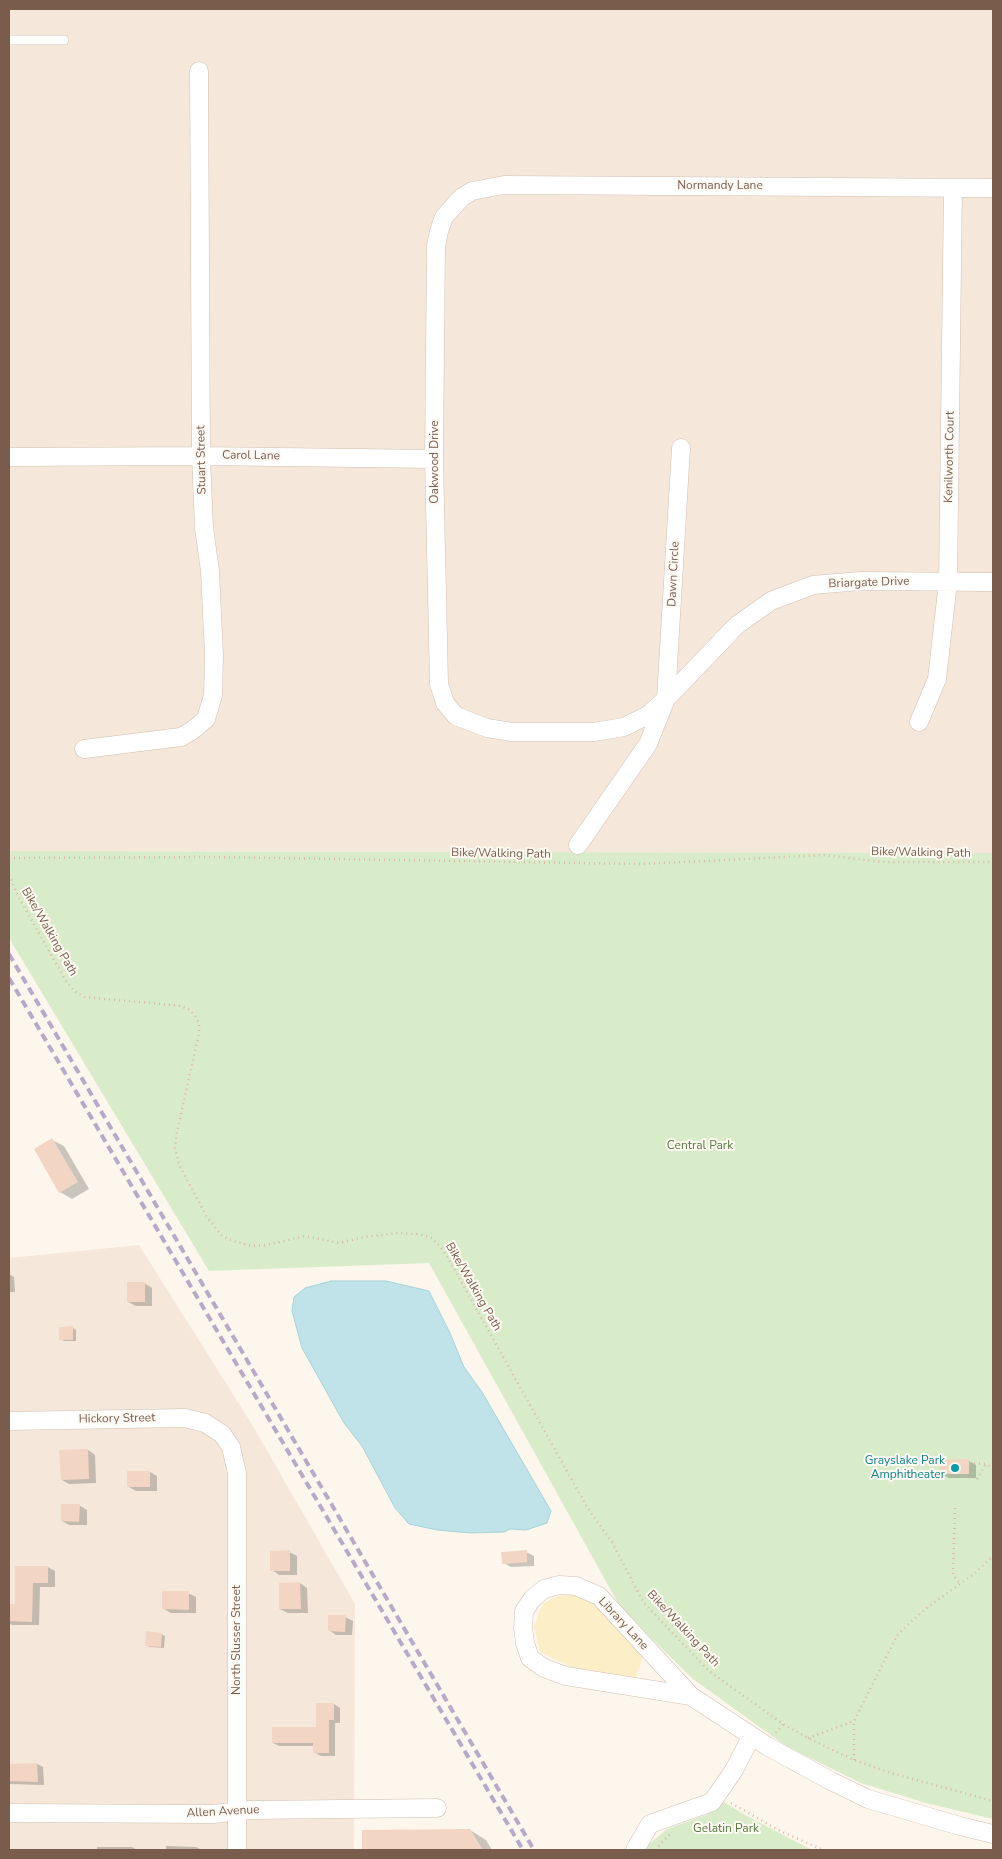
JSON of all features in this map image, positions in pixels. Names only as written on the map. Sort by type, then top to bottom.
[{"type":"street","name":"Stuart Street","points":[[84,749],[181,737],[206,719],[213,695],[214,655],[210,571],[204,528],[201,456],[199,71]]},
{"type":"street","name":"Normandy Lane","points":[[452,207],[472,191],[504,185],[993,188]]},
{"type":"street","name":"Kenilworth Court","points":[[920,722],[937,679],[948,582],[954,188]]},
{"type":"street","name":"Oakwood Drive","points":[[452,207],[444,217],[436,246],[434,459],[439,684],[445,702],[456,716]]},
{"type":"street","name":"Dawn Circle","points":[[666,699],[681,448]]},
{"type":"street","name":"Carol Lane","points":[[9,457],[201,456],[434,459]]},
{"type":"street","name":"Briargate Drive","points":[[456,716],[487,728],[512,732],[594,732],[624,727],[648,716],[737,625],[772,602],[813,585],[860,581],[993,582]]},
{"type":"street","name":"Briargate Drive","points":[[578,844],[648,744],[666,699]]},
{"type":"street","name":"Hickory Street","points":[[9,1421],[185,1418],[205,1423],[222,1434]]},
{"type":"street","name":"North Slusser Street","points":[[222,1434],[231,1447],[237,1473],[237,1850]]},
{"type":"street","name":"Library Lane","points":[[691,1696],[566,1676],[544,1668],[530,1658],[527,1651],[523,1628],[524,1612],[533,1598],[544,1589],[559,1585],[576,1586],[599,1596],[691,1696],[752,1737],[791,1760],[868,1798],[993,1834]]},
{"type":"street","points":[[635,1850],[650,1824],[712,1802],[734,1770],[752,1737]]},
{"type":"street","name":"Allen Avenue","points":[[9,1813],[213,1814],[250,1810],[437,1808]]},
{"type":"lane","points":[[9,40],[64,40]]},
{"type":"path","name":"Bike/Walking Path","points":[[9,858],[214,858],[642,864],[824,855],[882,862],[993,862]]},
{"type":"path","name":"Bike/Walking Path","points":[[9,875],[18,896],[66,981],[74,991],[84,997],[181,1006],[190,1010],[195,1016],[199,1023],[199,1033],[177,1132],[176,1148],[179,1165],[207,1217],[222,1236],[252,1246],[267,1245],[305,1236],[339,1243],[364,1237],[399,1234],[418,1234],[432,1238],[444,1251],[587,1507],[612,1542],[643,1602],[709,1671],[777,1720],[808,1738],[854,1760],[993,1801]]},
{"type":"path","points":[[969,1463],[986,1464],[993,1468]]},
{"type":"path","points":[[977,1479],[986,1464]]},
{"type":"path","points":[[955,1508],[953,1575],[960,1584]]},
{"type":"path","points":[[854,1760],[854,1721],[898,1634],[924,1610],[960,1584],[993,1556]]},
{"type":"path","points":[[808,1738],[854,1721]]},
{"type":"path","points":[[731,1803],[780,1831],[823,1850]]},
{"type":"shaded area","points":[[9,9],[993,9],[993,853],[9,851]]},
{"type":"shaded area","points":[[139,1245],[253,1426],[355,1604],[354,1850],[9,1850],[9,1258]]},
{"type":"green space","name":"Central Park","points":[[9,851],[993,853],[993,1819],[926,1803],[861,1783],[786,1746],[693,1679],[651,1638],[618,1603],[429,1263],[209,1271],[9,938]]},
{"type":"green space","name":"Gelatin Park","points":[[724,1802],[812,1850],[645,1850],[647,1846],[667,1829],[706,1815]]},
{"type":"sand","points":[[577,1594],[603,1608],[644,1652],[636,1678],[609,1679],[580,1671],[540,1652],[534,1626],[543,1603],[559,1596]]},
{"type":"water","points":[[331,1281],[386,1281],[429,1291],[450,1333],[464,1367],[482,1392],[551,1511],[547,1523],[526,1530],[510,1529],[504,1532],[471,1533],[437,1530],[409,1524],[395,1508],[362,1446],[344,1423],[302,1348],[292,1311],[294,1297],[305,1288]]},
{"type":"building","points":[[52,1138],[78,1182],[59,1193],[34,1149]]},
{"type":"building","points":[[127,1282],[145,1282],[145,1302],[127,1302]]},
{"type":"building","points":[[73,1326],[73,1340],[59,1340],[59,1327]]},
{"type":"building","points":[[88,1449],[89,1479],[61,1480],[59,1450]]},
{"type":"building","name":"Grayslake Park Amphitheater","points":[[969,1459],[969,1474],[940,1474],[940,1460]]},
{"type":"building","points":[[127,1471],[150,1471],[150,1487],[127,1487]]},
{"type":"building","points":[[61,1504],[80,1504],[79,1522],[61,1521]]},
{"type":"building","points":[[290,1550],[290,1571],[270,1571],[270,1551]]},
{"type":"building","points":[[527,1550],[527,1562],[502,1564],[501,1552]]},
{"type":"building","points":[[15,1566],[48,1566],[48,1583],[33,1583],[32,1622],[9,1621],[9,1604],[15,1604]]},
{"type":"building","points":[[300,1582],[301,1609],[279,1609],[279,1583]]},
{"type":"building","points":[[162,1591],[189,1591],[189,1610],[162,1609]]},
{"type":"building","points":[[328,1615],[346,1615],[345,1632],[328,1631]]},
{"type":"building","points":[[146,1631],[162,1633],[161,1647],[145,1646]]},
{"type":"building","points":[[316,1703],[334,1703],[334,1720],[329,1720],[329,1753],[313,1753],[313,1743],[272,1743],[272,1727],[316,1727]]},
{"type":"building","points":[[37,1763],[38,1782],[9,1781],[9,1764]]},
{"type":"building","points":[[470,1829],[483,1850],[362,1850],[362,1830]]},
{"type":"railway","points":[[9,954],[534,1850]]},
{"type":"railway","points":[[9,978],[523,1850]]},
{"type":"place","name":"Grayslake Park Amphitheater","points":[[955,1468]]}]
